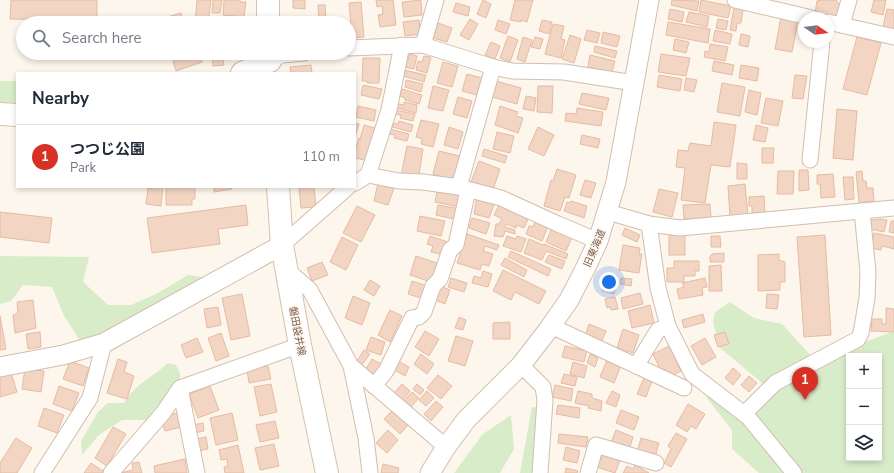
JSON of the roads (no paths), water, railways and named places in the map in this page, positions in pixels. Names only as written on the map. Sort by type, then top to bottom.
[{"type":"main road","points":[[268,0],[268,16]]},
{"type":"main road","points":[[245,72],[270,62]]},
{"type":"main road","points":[[0,114],[16,114]]},
{"type":"main road","name":"磐田袋井線","points":[[278,188],[282,245],[300,345],[328,473]]},
{"type":"street","points":[[423,45],[436,0]]},
{"type":"street","name":"旧東海道","points":[[430,473],[446,446],[466,420],[521,365],[551,326],[569,300],[598,240],[608,212],[616,182],[649,0]]},
{"type":"street","points":[[735,0],[798,15]]},
{"type":"street","points":[[849,0],[835,23],[894,37]]},
{"type":"street","points":[[356,182],[368,175],[389,110],[402,45]]},
{"type":"street","points":[[356,48],[423,45],[492,67],[512,71],[564,72],[634,83]]},
{"type":"street","points":[[810,160],[821,48]]},
{"type":"street","points":[[374,386],[386,371],[412,318],[419,317],[424,312],[433,286],[440,279],[450,250],[456,245],[464,188],[492,67]]},
{"type":"street","points":[[368,175],[399,182],[423,182],[464,188],[502,198],[558,224],[598,240]]},
{"type":"street","points":[[0,367],[62,355],[104,343],[282,245],[347,188]]},
{"type":"street","points":[[608,212],[649,224],[680,228],[894,208]]},
{"type":"street","points":[[744,414],[775,383],[858,339],[861,333],[868,298],[868,272],[862,211]]},
{"type":"street","points":[[649,224],[658,288],[668,326],[692,374],[744,414],[794,473]]},
{"type":"street","points":[[287,270],[310,290],[351,366],[366,438],[370,473]]},
{"type":"street","points":[[551,326],[684,388]]},
{"type":"street","points":[[636,366],[658,330],[668,326]]},
{"type":"street","points":[[42,473],[90,398],[104,343]]},
{"type":"street","points":[[111,473],[163,413],[180,388],[300,345]]},
{"type":"street","points":[[521,365],[542,387],[545,400],[540,473]]},
{"type":"street","points":[[351,366],[446,446]]},
{"type":"street","points":[[180,388],[196,473]]},
{"type":"street","points":[[588,473],[596,445],[656,463]]},
{"type":"place","name":"つつじ公園","points":[[805,400]]}]
